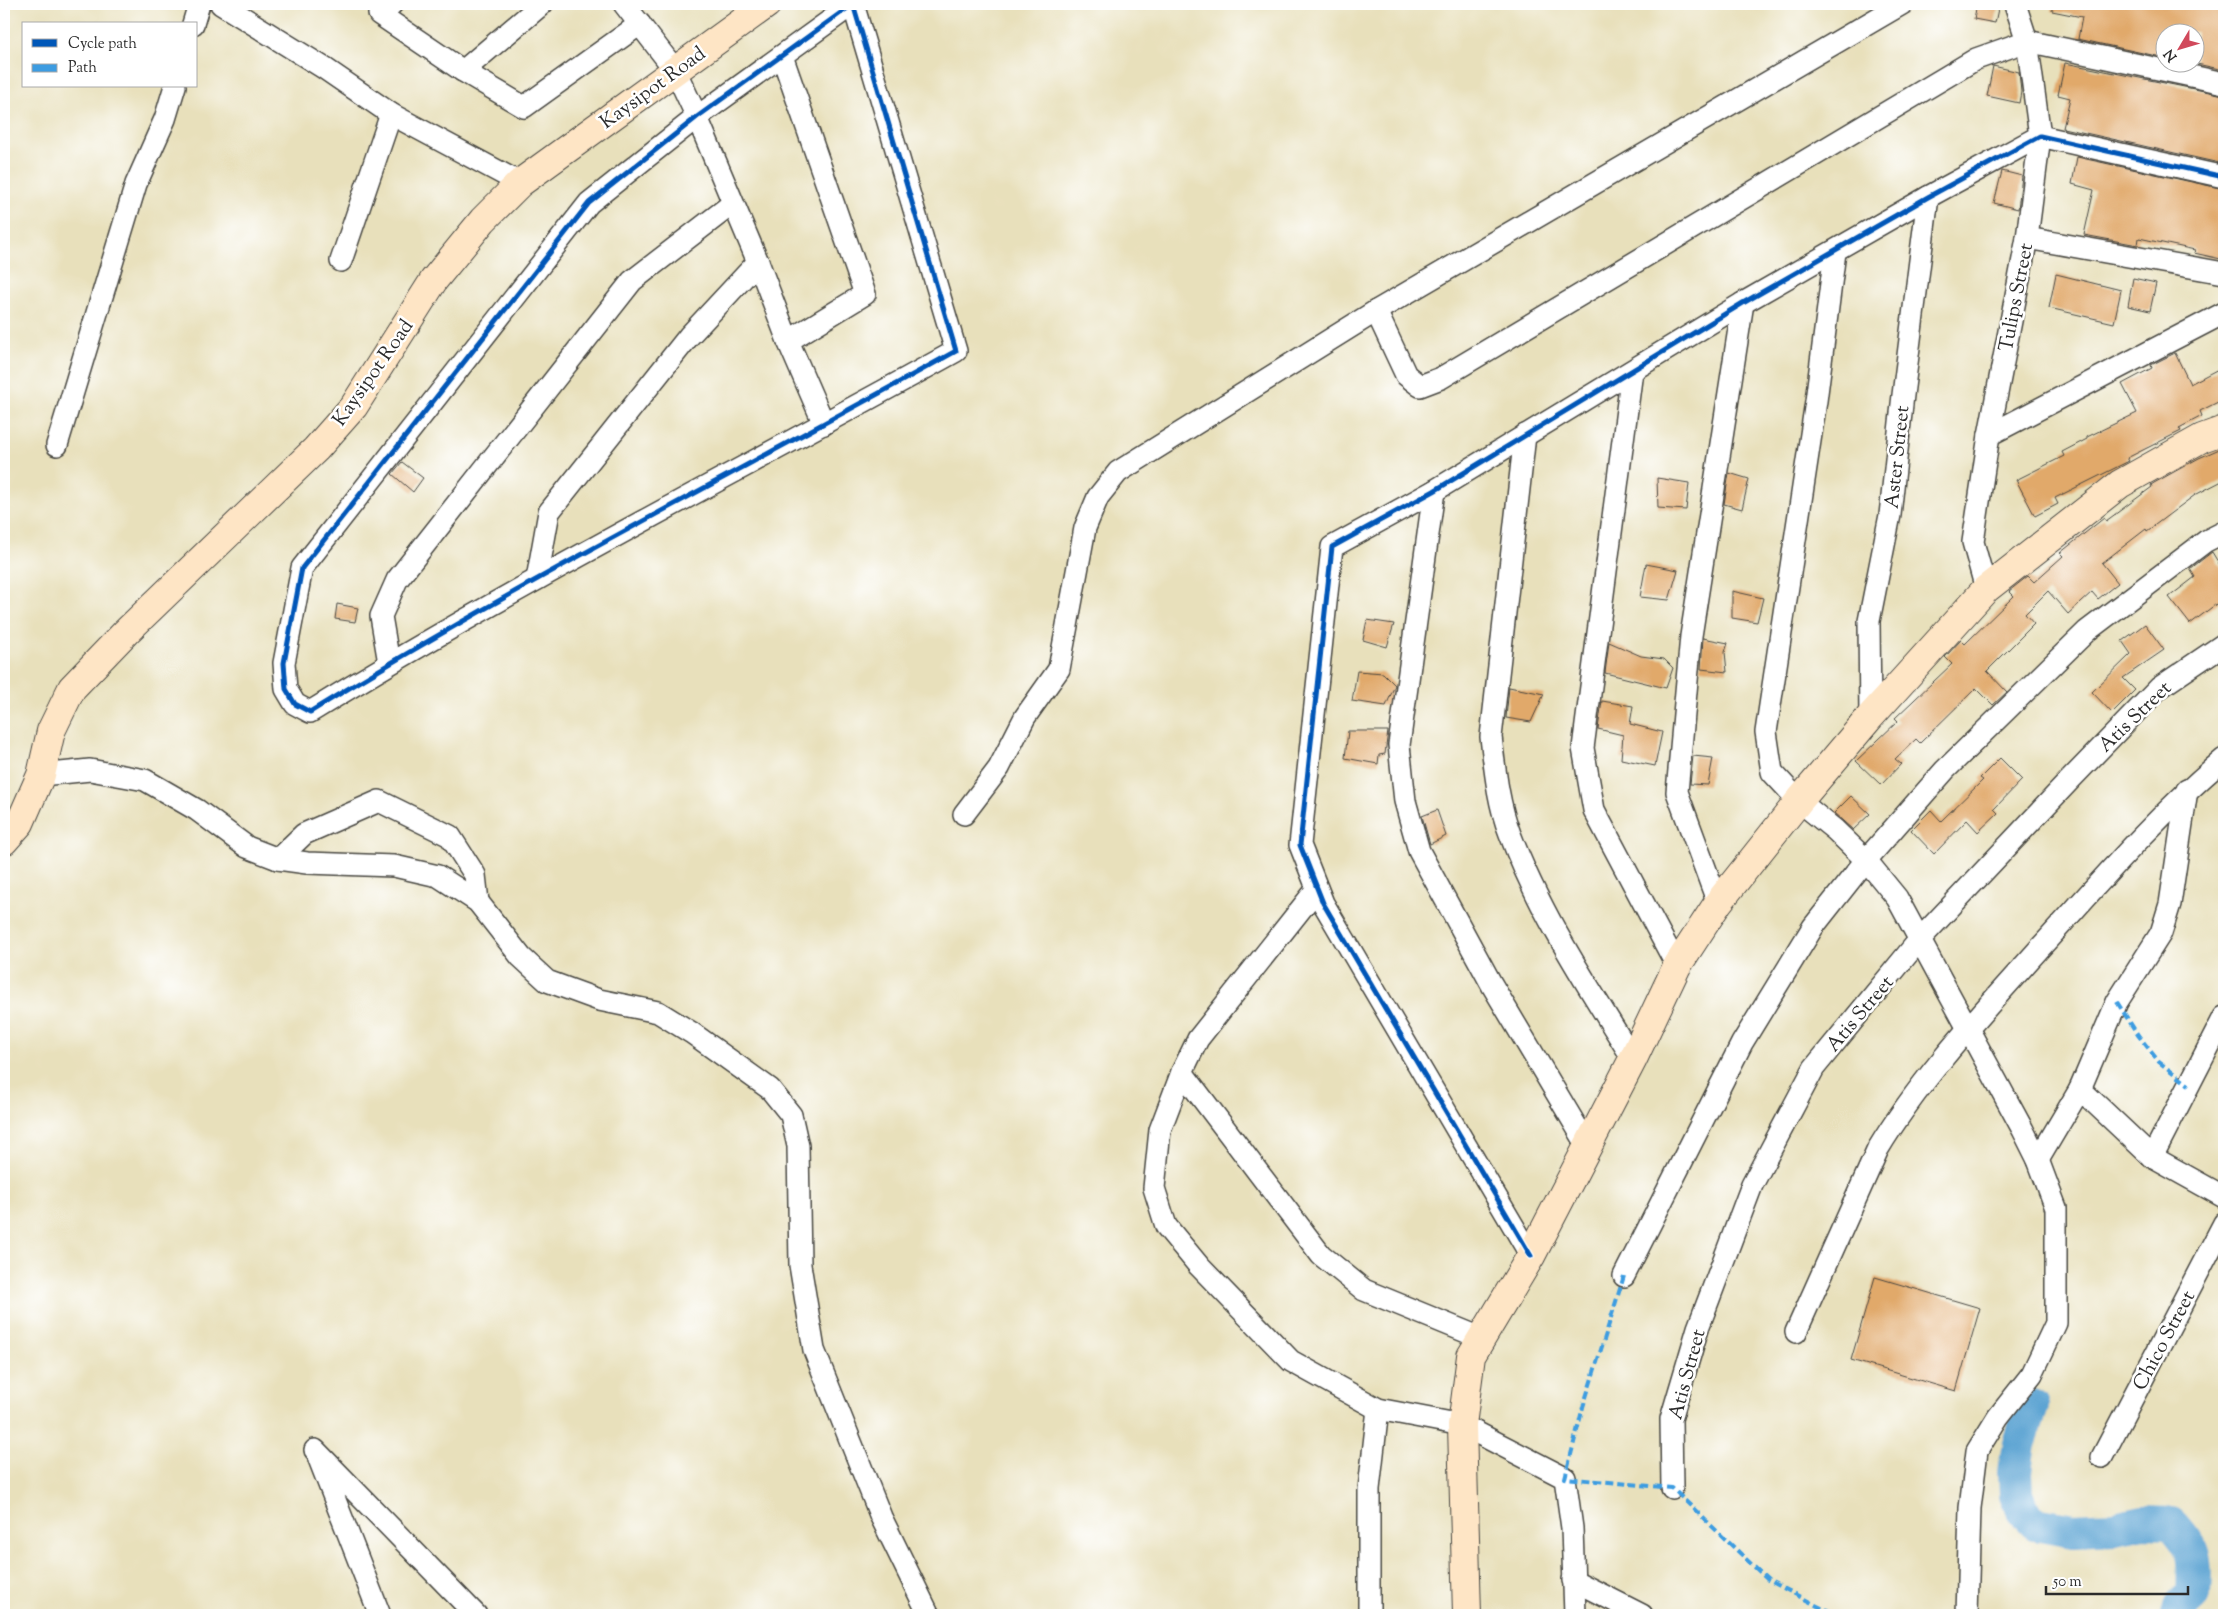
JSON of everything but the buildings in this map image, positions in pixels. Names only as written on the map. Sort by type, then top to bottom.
[{"type":"street","points":[[194,22],[199,4]]},
{"type":"street","points":[[221,4],[324,68],[390,114],[520,184]]},
{"type":"street","points":[[392,4],[379,14],[463,71],[524,107],[635,11],[675,70],[697,117],[758,262],[788,341],[824,424]]},
{"type":"street","points":[[463,71],[542,4]]},
{"type":"street","name":"Kaysipot Road","points":[[4,841],[20,823],[41,775],[51,731],[72,688],[126,632],[316,449],[354,406],[434,280],[483,220],[520,184],[767,4]]},
{"type":"street","points":[[852,4],[956,351],[537,579],[389,663],[310,712],[295,704],[286,689],[284,664],[302,568],[590,202],[697,117],[852,4]]},
{"type":"street","points":[[964,814],[999,768],[1025,717],[1059,669],[1085,528],[1098,497],[1118,472],[1376,311],[1902,4]]},
{"type":"street","name":"Tulips Street","points":[[1986,589],[1974,542],[1989,435],[2027,238],[2040,136],[2028,41],[2015,4]]},
{"type":"street","points":[[1376,311],[1406,376],[1420,386],[1441,378],[1976,59],[2028,41],[2224,83]]},
{"type":"street","points":[[782,56],[865,294],[788,341]]},
{"type":"street","points":[[57,445],[136,184],[165,119],[173,88]]},
{"type":"street","points":[[340,261],[390,114]]},
{"type":"street","points":[[1531,1256],[1316,890],[1300,845],[1332,547],[1434,491],[1742,302],[1835,252],[1928,197],[2040,136],[2224,177]]},
{"type":"street","name":"Aster Street","points":[[1870,717],[1869,621],[1890,515],[1928,197]]},
{"type":"street","points":[[389,663],[381,616],[397,580],[632,281],[732,204]]},
{"type":"street","points":[[2027,238],[2224,273]]},
{"type":"street","points":[[1835,252],[1816,401],[1766,732],[1772,772],[1799,801],[1835,830],[1866,860],[1897,898],[2038,1160],[2056,1208],[2056,1323],[2032,1374],[1998,1417],[1978,1450],[1970,1508],[1967,1615]]},
{"type":"street","points":[[537,579],[550,512],[689,336],[758,262]]},
{"type":"street","points":[[1718,903],[1677,792],[1691,636],[1742,302]]},
{"type":"street","points":[[1989,435],[2224,313]]},
{"type":"street","points":[[1632,370],[1583,748],[1594,810],[1677,966]]},
{"type":"street","points":[[1467,1615],[1462,1425],[1471,1356],[1531,1256],[1633,1059],[1677,966],[1718,903],[1799,801],[1870,717],[1986,589],[2120,484],[2202,438],[2224,430]]},
{"type":"street","points":[[1525,435],[1491,737],[1497,786],[1510,833],[1553,928],[1633,1059]]},
{"type":"street","points":[[1434,491],[1400,745],[1404,801],[1419,851],[1492,985],[1588,1146]]},
{"type":"street","points":[[1624,1276],[1742,1043],[1813,927],[1866,860],[1945,770],[2087,631],[2206,541],[2224,532]]},
{"type":"street","name":"Atis Street","points":[[1672,1488],[1671,1418],[1698,1328],[1752,1185],[1814,1068],[1920,939],[2159,688],[2224,644]]},
{"type":"street","points":[[1796,1332],[1878,1150],[1894,1124],[1968,1029],[2123,855],[2187,790],[2224,759]]},
{"type":"street","points":[[41,775],[90,770],[145,780],[197,810],[247,847],[278,859],[306,863],[394,866],[438,876],[478,902],[521,957],[547,982],[599,1000],[658,1012],[692,1033],[770,1089],[791,1115],[798,1146],[800,1265],[814,1350],[880,1517],[929,1615]]},
{"type":"street","points":[[2038,1160],[2080,1089],[2116,1002],[2161,933],[2170,904],[2187,790]]},
{"type":"street","points":[[278,859],[304,834],[379,801],[450,836],[475,875],[478,902]]},
{"type":"street","points":[[1316,890],[1198,1039],[1182,1072],[1160,1130],[1154,1188],[1166,1226],[1199,1266],[1292,1360],[1378,1409],[1462,1425],[1566,1478],[1572,1528],[1575,1615]]},
{"type":"street","points":[[2152,1157],[2224,1017]]},
{"type":"street","points":[[1182,1072],[1321,1255],[1364,1290],[1481,1338]]},
{"type":"street","points":[[2080,1089],[2152,1157],[2224,1197]]},
{"type":"street","name":"Chico Street","points":[[2102,1457],[2224,1223]]},
{"type":"street","points":[[1369,1615],[1369,1489],[1378,1409]]},
{"type":"street","points":[[380,1615],[315,1450],[476,1615]]},
{"type":"street","points":[[438,1576],[454,1615]]},
{"type":"street","points":[[1573,1580],[1642,1615]]},
{"type":"waterway","points":[[2032,1406],[2019,1443],[2015,1472],[2016,1495],[2022,1509],[2035,1523],[2073,1530],[2115,1528],[2143,1522],[2171,1523],[2190,1547],[2195,1572],[2194,1594],[2180,1607],[2178,1615]]},
{"type":"marked path","points":[[2117,1002],[2138,1035],[2159,1062],[2189,1085]]},
{"type":"marked path","points":[[1624,1276],[1583,1407],[1565,1478],[1672,1488],[1768,1580],[1829,1612],[1942,1615]]},
{"type":"cycle path","points":[[853,4],[956,351],[550,572],[389,664],[310,712],[295,704],[286,689],[284,663],[302,568],[589,203],[697,117],[853,4]]},
{"type":"cycle path","points":[[1531,1256],[1323,903],[1300,845],[1332,547],[1434,491],[1743,303],[1928,197],[2040,136],[2224,177]]}]
